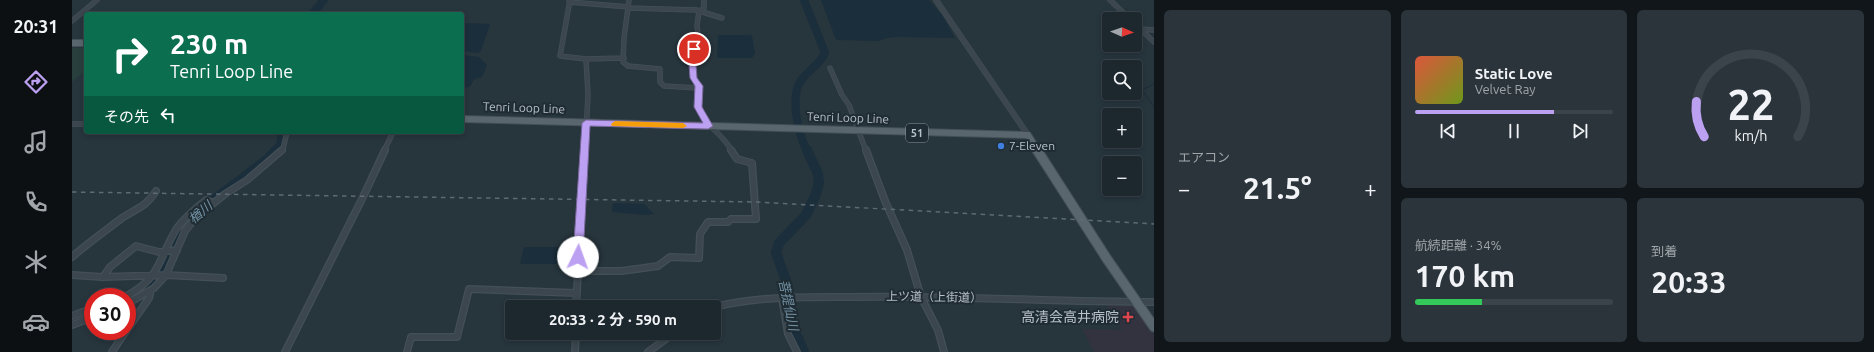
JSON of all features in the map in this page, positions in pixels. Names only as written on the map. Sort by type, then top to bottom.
[{"type":"main road","points":[[72,43],[84,43]]},
{"type":"main road","name":"Tenri Loop Line","points":[[464,119],[806,130],[1028,135]]},
{"type":"main road","points":[[1028,135],[1107,259],[1154,327]]},
{"type":"street","points":[[72,21],[96,0]]},
{"type":"street","points":[[629,0],[626,33],[624,38],[623,62],[628,66],[660,69],[660,82],[664,86],[698,88]]},
{"type":"street","points":[[699,11],[704,8],[704,0]]},
{"type":"street","points":[[936,0],[1028,135]]},
{"type":"street","points":[[1110,0],[1123,12]]},
{"type":"street","points":[[624,58],[586,59],[560,56],[569,1],[629,7],[699,11],[722,18]]},
{"type":"street","points":[[577,271],[636,270],[658,266],[670,257],[699,258],[698,242],[701,229],[708,222],[728,222],[731,219],[756,220],[752,163],[737,160],[726,142],[708,126],[698,107],[699,86],[694,78],[692,52],[700,48],[697,26],[699,11]]},
{"type":"street","points":[[1142,29],[1154,30]]},
{"type":"street","points":[[1142,30],[1154,42]]},
{"type":"street","points":[[576,300],[588,95],[586,59]]},
{"type":"street","points":[[830,68],[842,95],[849,105],[860,131],[885,201],[907,250],[921,297],[938,330],[944,352]]},
{"type":"street","points":[[72,124],[84,124]]},
{"type":"street","points":[[136,299],[150,290],[164,276],[185,231],[196,217],[213,203],[247,180],[279,153],[283,149],[287,134]]},
{"type":"street","points":[[285,352],[392,134]]},
{"type":"street","points":[[72,257],[89,242],[134,210],[148,203],[156,191]]},
{"type":"street","points":[[136,291],[144,287],[154,276],[176,230],[183,221],[206,200],[213,203]]},
{"type":"street","points":[[103,277],[110,267],[136,246],[159,252],[177,250]]},
{"type":"street","points":[[72,275],[103,277],[164,276],[223,278]]},
{"type":"street","points":[[407,352],[411,337],[457,337],[469,289],[576,293]]},
{"type":"street","points":[[136,318],[149,298],[150,290]]},
{"type":"street","name":"上ツ道（上街道）","points":[[721,305],[782,298],[870,296],[1154,302]]},
{"type":"street","points":[[782,298],[788,334],[797,352]]},
{"type":"street","points":[[72,316],[84,311]]},
{"type":"street","points":[[72,325],[84,320]]},
{"type":"street","points":[[112,352],[121,340]]},
{"type":"street","points":[[575,352],[576,340]]},
{"type":"street","points":[[648,352],[664,340]]},
{"type":"shaded area","points":[[821,0],[929,0],[943,16],[955,38],[896,37],[878,41],[836,40]]},
{"type":"shaded area","points":[[464,23],[490,24],[481,51],[478,53],[464,51]]},
{"type":"shaded area","points":[[718,35],[750,35],[752,36],[755,53],[752,58],[717,58]]},
{"type":"shaded area","points":[[464,55],[479,57],[487,65],[482,77],[474,79],[470,86],[465,88]]},
{"type":"shaded area","points":[[613,203],[644,204],[654,214],[646,215],[612,212]]},
{"type":"shaded area","points":[[524,247],[575,247],[574,263],[520,264]]},
{"type":"shaded area","name":"高清会高井病院","points":[[1105,304],[1134,304],[1154,335],[1154,352],[1094,352],[1082,329],[1122,330]]},
{"type":"green space","points":[[72,48],[84,48],[84,72],[72,82]]},
{"type":"waterway","name":"楢川","points":[[314,12],[324,0]]},
{"type":"waterway","name":"菩提仙川","points":[[804,0],[825,53],[802,79],[798,86],[796,95],[796,115],[807,151]]},
{"type":"waterway","points":[[1154,84],[1142,90],[1154,107]]},
{"type":"waterway","name":"楢川","points":[[275,151],[280,145],[282,134]]},
{"type":"waterway","name":"楢川","points":[[136,295],[154,284],[165,271],[189,219],[268,159],[276,150]]},
{"type":"waterway","name":"菩提仙川","points":[[804,352],[798,338],[791,328],[787,283],[776,253],[779,243],[806,215],[816,194],[819,183],[818,174],[807,150]]},
{"type":"railway","points":[[72,192],[758,202],[1154,224]]},
{"type":"slow traffic","points":[[615,124],[683,126]]},
{"type":"place","name":"7-Eleven","points":[[1001,146]]},
{"type":"place","name":"高清会高井病院","points":[[1128,317]]},
{"type":"route","points":[[578,257],[586,123],[708,126],[697,103],[699,86],[694,78],[692,52],[694,49]]}]
